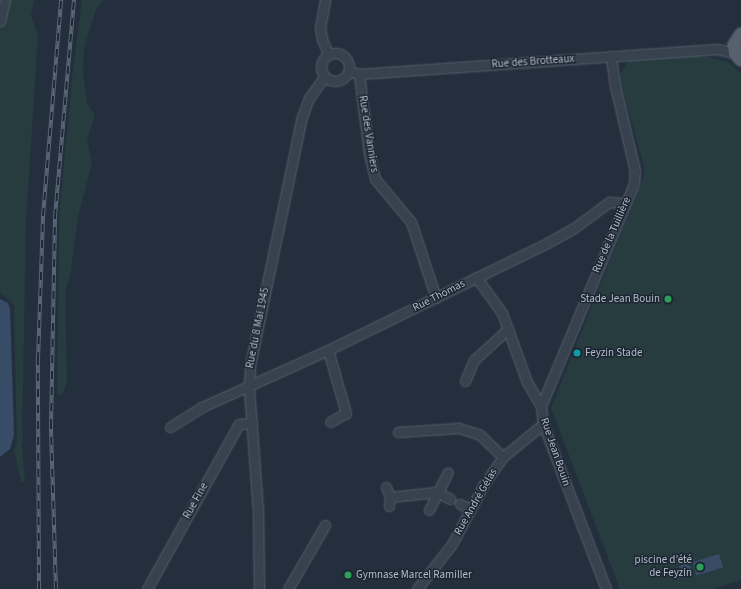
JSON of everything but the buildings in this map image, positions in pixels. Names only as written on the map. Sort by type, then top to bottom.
[{"type":"main road","points":[[738,37],[738,57]]},
{"type":"street","points":[[0,21],[5,0]]},
{"type":"street","points":[[324,0],[320,27],[322,39],[328,54]]},
{"type":"street","name":"Rue des Brotteaux","points":[[717,49],[738,37]]},
{"type":"street","name":"Rue des Brotteaux","points":[[349,71],[358,74],[717,49],[738,57]]},
{"type":"street","points":[[338,52],[345,56],[350,63],[349,71],[341,80],[332,81],[325,76],[321,65],[328,54],[338,52]]},
{"type":"street","name":"Rue de la Tuillière","points":[[541,406],[634,184],[635,171],[615,86],[611,56]]},
{"type":"street","name":"Rue des Vanniers","points":[[358,74],[372,166],[383,191],[411,222],[436,298]]},
{"type":"street","name":"Rue du 8 Mai 1945","points":[[259,589],[258,511],[249,387],[250,365],[302,116],[309,98],[325,76]]},
{"type":"street","name":"Rue Thomas","points":[[170,427],[202,407],[328,350],[436,298],[574,228],[609,202],[625,203]]},
{"type":"street","name":"Rue Jean Bouin","points":[[476,277],[502,313],[527,382],[541,406],[543,424],[606,589]]},
{"type":"street","points":[[465,381],[474,360],[508,329]]},
{"type":"street","points":[[328,350],[346,413],[330,422]]},
{"type":"street","name":"Rue Fine","points":[[147,589],[239,424],[252,423]]},
{"type":"street","name":"Rue André Gélas","points":[[417,589],[452,544],[470,509],[503,457],[543,424]]},
{"type":"street","points":[[398,432],[459,428],[480,435],[503,457]]},
{"type":"street","points":[[429,510],[448,472]]},
{"type":"street","points":[[386,487],[390,502],[437,492],[450,499]]},
{"type":"street","points":[[460,504],[470,509]]},
{"type":"street","points":[[288,589],[325,525]]},
{"type":"green space","points":[[0,0],[34,0],[31,16],[38,35],[26,223],[22,445],[25,482],[21,482],[14,450],[17,443],[14,305],[0,292]]},
{"type":"green space","points":[[82,0],[103,0],[96,9],[84,48],[83,70],[87,103],[95,115],[87,139],[92,162],[78,217],[71,270],[65,293],[67,381],[63,394],[57,395],[59,218],[72,78]]},
{"type":"green space","name":"Stade Jean Bouin","points":[[700,55],[728,62],[741,74],[741,580],[713,589],[620,589],[551,408],[644,177],[644,166],[619,76],[628,61]]},
{"type":"water","points":[[0,299],[8,303],[10,309],[14,435],[10,449],[0,457]]},
{"type":"water","points":[[719,554],[723,567],[696,576],[692,562]]},
{"type":"water","points":[[685,564],[690,566],[692,571],[690,576],[685,578],[680,576],[678,571],[680,566]]},
{"type":"railway","points":[[39,589],[38,360],[43,216],[61,0]]},
{"type":"railway","points":[[56,589],[51,427],[55,217],[74,0]]},
{"type":"place","name":"Stade Jean Bouin","points":[[668,299]]},
{"type":"place","name":"Feyzin Stade","points":[[577,353]]},
{"type":"place","name":"piscine d’été de Feyzin","points":[[700,567]]},
{"type":"place","name":"Gymnase Marcel Ramiller","points":[[348,575]]}]
